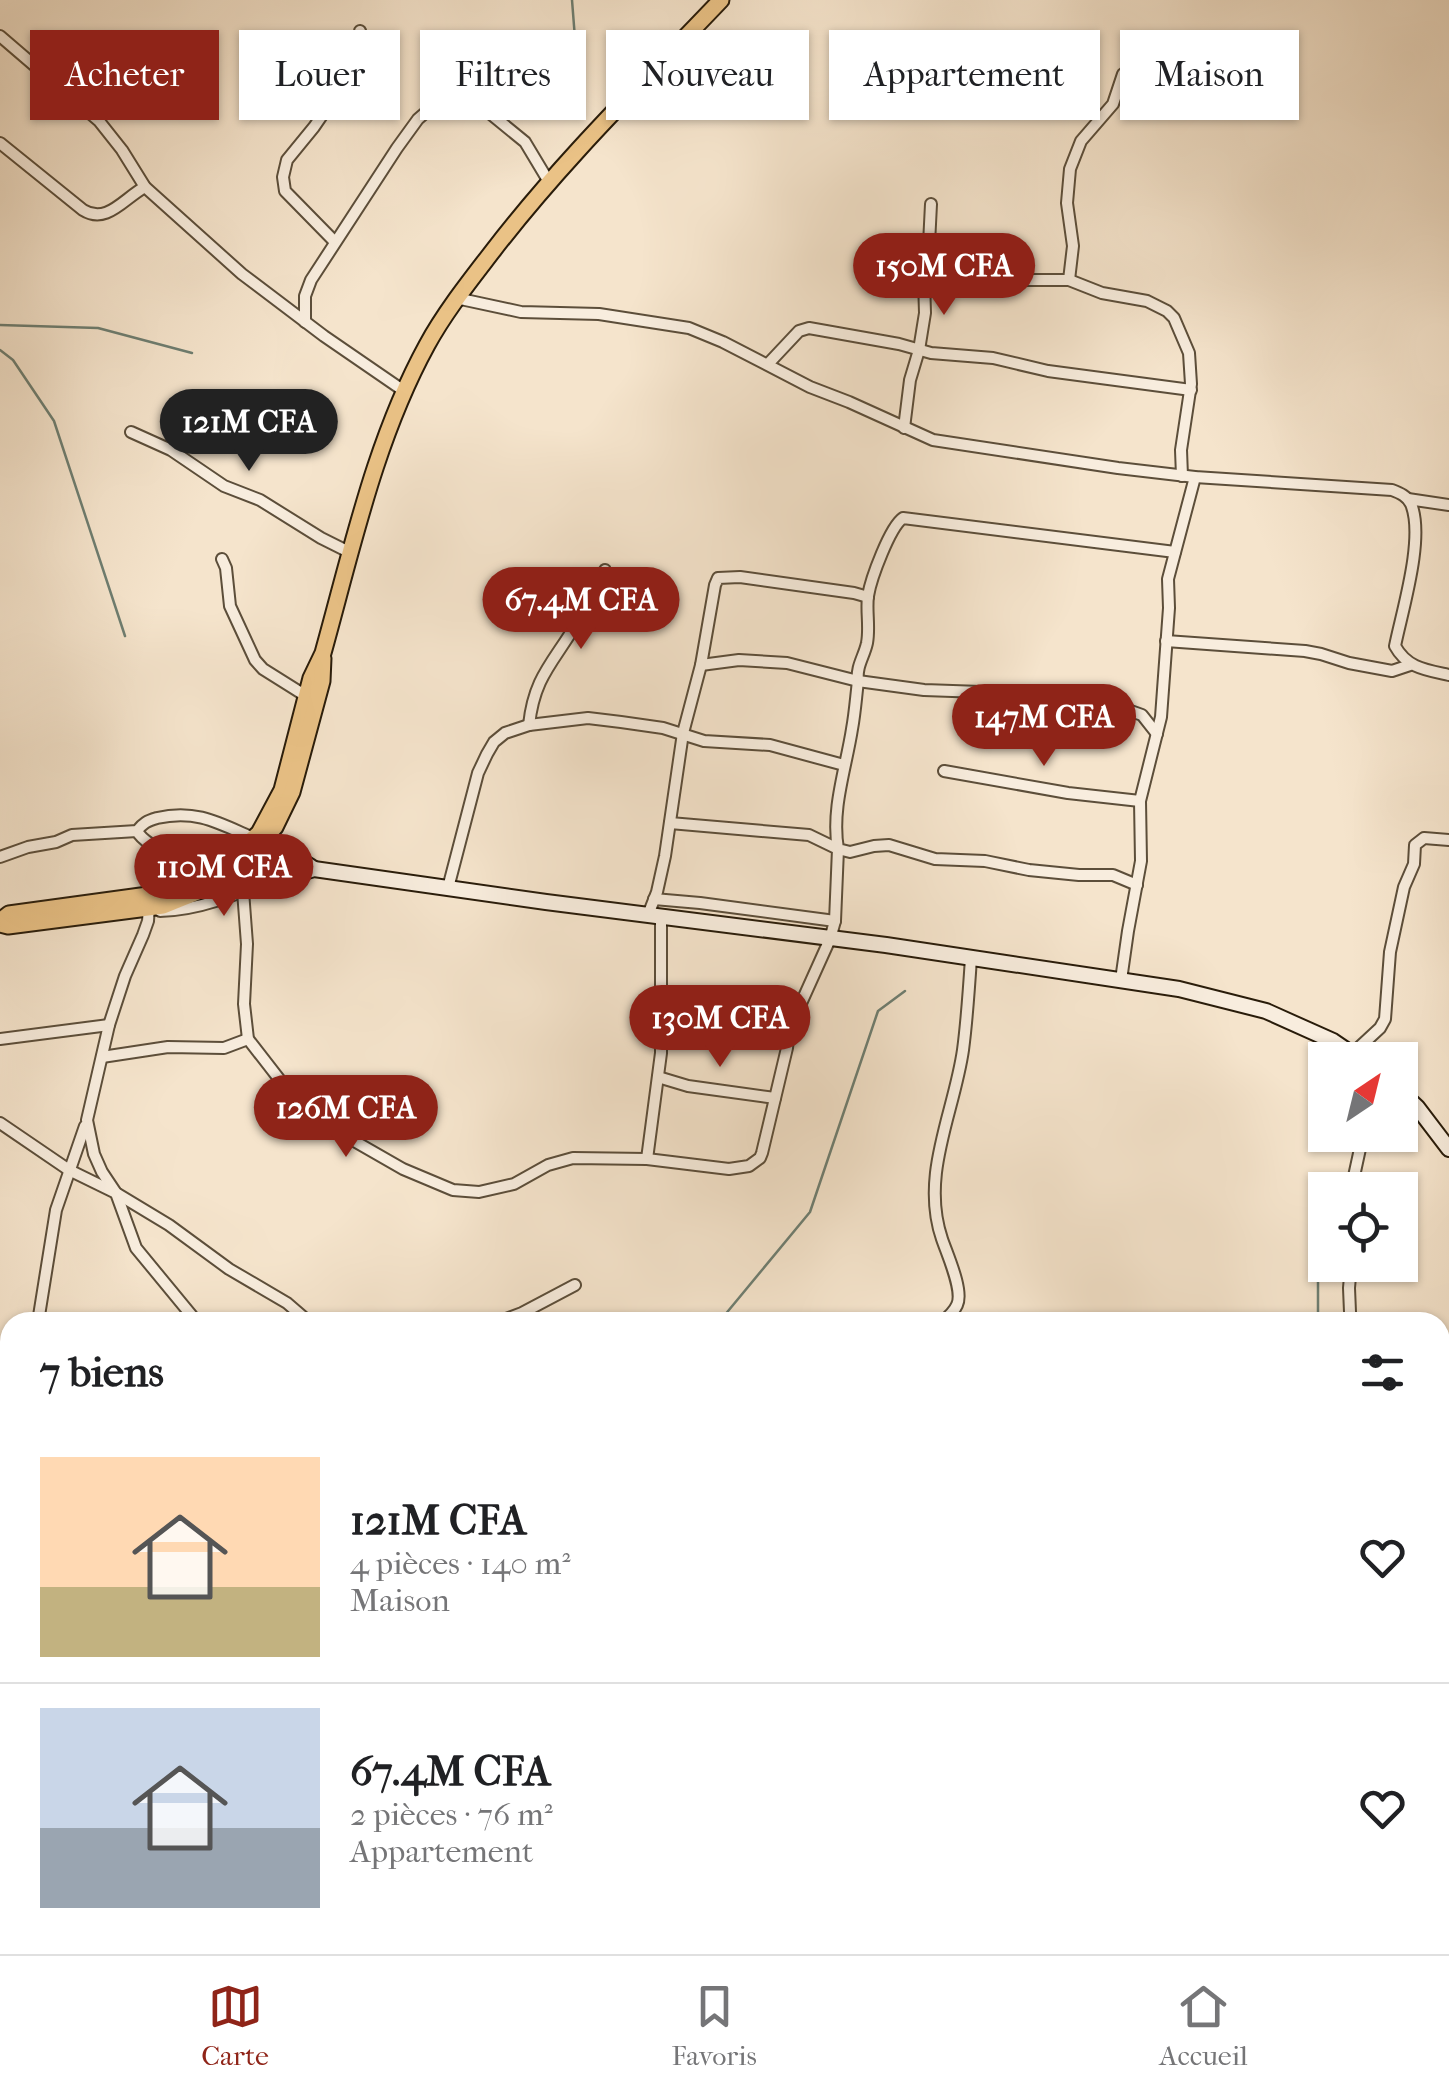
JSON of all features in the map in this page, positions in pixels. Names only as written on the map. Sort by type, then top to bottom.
[{"type":"main road","points":[[0,923],[8,926],[148,904],[162,906],[205,889],[239,866],[282,790],[311,678],[323,653],[382,444],[428,343],[456,298],[532,200],[721,0]]},
{"type":"main road","points":[[255,842],[275,827],[292,792],[322,680],[323,653]]},
{"type":"street","points":[[0,36],[98,121],[122,150],[144,187],[242,274],[404,391]]},
{"type":"street","points":[[1069,280],[1070,169],[1081,141],[1116,98],[1120,84]]},
{"type":"street","points":[[305,322],[307,289],[335,242],[418,120],[443,100],[462,94],[470,97],[525,142],[549,182]]},
{"type":"street","points":[[319,120],[290,153],[284,166],[283,186],[288,196],[335,242]]},
{"type":"street","points":[[0,144],[95,216],[107,214],[144,187]]},
{"type":"street","points":[[904,428],[926,302],[930,204]]},
{"type":"street","points":[[924,280],[1069,280],[1102,293],[1147,301],[1167,311],[1187,346],[1190,390],[1181,450],[1189,477],[1168,579],[1162,717],[1140,801],[1141,861],[1122,980]]},
{"type":"street","points":[[456,298],[520,312],[599,314],[678,325],[704,333],[810,387],[934,440],[1189,477],[1392,490],[1408,499],[1449,505]]},
{"type":"street","points":[[768,364],[799,331],[809,328],[961,357],[993,358],[1048,372],[1190,390]]},
{"type":"street","points":[[132,432],[171,450],[224,486],[260,500],[351,553]]},
{"type":"street","points":[[1408,499],[1414,518],[1414,542],[1408,592],[1395,646],[1410,664],[1449,675]]},
{"type":"street","points":[[243,891],[248,944],[244,1004],[248,1039],[290,1093],[321,1122],[403,1169],[454,1190],[479,1192],[514,1184],[548,1164],[567,1159],[647,1159],[730,1169],[749,1166],[760,1158],[789,1030],[835,922],[835,836],[853,728],[858,664],[866,646],[868,597],[894,526],[903,518],[1175,552]]},
{"type":"street","points":[[222,559],[230,606],[255,660],[306,696]]},
{"type":"street","points":[[529,725],[531,706],[544,670],[575,626],[605,570]]},
{"type":"street","points":[[647,1159],[661,1054],[654,899],[665,856],[683,733],[701,665],[715,585],[718,578],[740,578],[868,597]]},
{"type":"street","points":[[1166,641],[1305,651],[1392,671],[1410,664]]},
{"type":"street","points":[[701,665],[739,660],[787,663],[924,690],[980,692],[1128,710],[1142,715],[1157,734]]},
{"type":"street","points":[[448,888],[486,754],[505,733],[529,725],[588,718],[662,728],[704,740],[770,745],[844,765]]},
{"type":"street","points":[[944,772],[1140,801]]},
{"type":"street","points":[[137,831],[149,820],[177,814],[210,819],[303,860],[314,870]]},
{"type":"street","points":[[670,823],[810,835],[850,852],[889,844],[936,859],[985,860],[1029,870],[1113,875],[1137,884]]},
{"type":"street","points":[[0,857],[72,835],[137,831]]},
{"type":"street","points":[[137,831],[162,853],[166,863]]},
{"type":"street","points":[[1369,1042],[1384,1023],[1390,952],[1404,887],[1414,864],[1414,845],[1424,838],[1449,840]]},
{"type":"street","points":[[255,842],[276,869],[287,873],[314,870],[1179,989],[1266,1011],[1334,1042]]},
{"type":"street","points":[[40,1312],[53,1222],[87,1120],[109,1025],[143,934],[148,904],[190,908],[287,873]]},
{"type":"street","points":[[654,899],[835,922]]},
{"type":"street","points":[[951,1312],[959,1298],[936,1222],[935,1176],[962,1053],[972,958]]},
{"type":"street","points":[[0,1039],[109,1025]]},
{"type":"street","points":[[102,1057],[168,1047],[224,1048],[248,1039]]},
{"type":"street","points":[[658,1077],[688,1086],[775,1098]]},
{"type":"street","points":[[1418,1108],[1449,1149]]},
{"type":"street","points":[[87,1120],[94,1154],[116,1193],[136,1248],[189,1312]]},
{"type":"street","points":[[0,1123],[69,1170],[169,1226],[297,1312]]},
{"type":"street","points":[[1350,1282],[1350,1312]]},
{"type":"street","points":[[524,1312],[575,1285]]},
{"type":"waterway","points":[[572,0],[574,30]]},
{"type":"waterway","points":[[0,325],[98,328],[192,353]]},
{"type":"waterway","points":[[0,350],[13,360],[54,421],[125,636]]},
{"type":"waterway","points":[[727,1312],[810,1212],[878,1011],[905,991]]},
{"type":"waterway","points":[[1318,1282],[1318,1312]]}]
